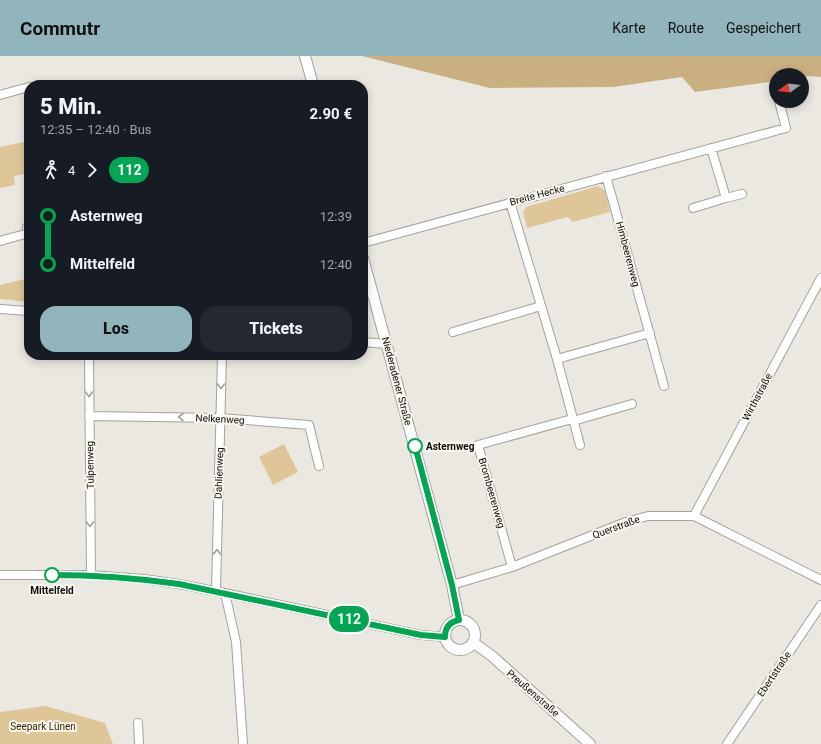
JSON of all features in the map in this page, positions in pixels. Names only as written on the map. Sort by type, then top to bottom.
[{"type":"street","points":[[305,56],[312,80]]},
{"type":"street","points":[[0,95],[24,88]]},
{"type":"street","name":"Breite Hecke","points":[[368,242],[786,128],[780,108]]},
{"type":"street","points":[[711,148],[726,198]]},
{"type":"street","name":"Himbeerenweg","points":[[606,176],[664,386]]},
{"type":"street","points":[[693,208],[742,194]]},
{"type":"street","points":[[510,202],[557,359],[580,445]]},
{"type":"street","points":[[0,241],[24,234]]},
{"type":"street","name":"Niederadener Straße","points":[[368,276],[452,585],[459,620]]},
{"type":"street","name":"Wirthstraße","points":[[694,516],[821,278]]},
{"type":"street","points":[[453,332],[541,306]]},
{"type":"street","points":[[0,309],[24,311]]},
{"type":"street","points":[[557,359],[650,333]]},
{"type":"street","points":[[368,342],[387,344]]},
{"type":"street","name":"Tulpenweg","points":[[89,360],[91,575]]},
{"type":"street","name":"Dahlienweg","points":[[216,591],[222,360]]},
{"type":"street","name":"Brombeerenweg","points":[[512,567],[478,445],[632,404]]},
{"type":"street","name":"Nelkenweg","points":[[89,416],[220,418],[309,425],[319,466]]},
{"type":"street","name":"Querstraße","points":[[452,585],[512,567],[636,519],[648,516],[694,516],[821,580]]},
{"type":"street","points":[[0,575],[91,575],[144,579],[216,591],[421,635],[445,637]]},
{"type":"street","points":[[225,593],[236,642],[243,744]]},
{"type":"street","name":"Ebertstraße","points":[[727,744],[821,604]]},
{"type":"street","points":[[459,620],[470,622],[476,632],[474,643],[470,647],[460,651],[450,647],[445,637],[448,625],[451,622],[459,620]]},
{"type":"street","name":"Preußenstraße","points":[[474,643],[492,656],[590,744]]},
{"type":"street","points":[[138,723],[139,744]]},
{"type":"green space","points":[[24,142],[24,174],[14,176],[15,185],[0,188],[0,147]]},
{"type":"green space","points":[[598,186],[605,191],[610,212],[573,222],[568,217],[527,228],[523,212],[526,207]]},
{"type":"green space","points":[[24,279],[24,301],[0,299],[0,285]]},
{"type":"green space","points":[[284,444],[298,472],[273,485],[259,457]]},
{"type":"green space","name":"Seepark Lünen","points":[[46,706],[105,723],[113,744],[0,744],[0,712]]},
{"type":"shaded area","points":[[362,56],[821,56],[821,77],[809,76],[809,68],[769,68],[769,82],[695,92],[682,77],[613,87],[490,88]]},
{"type":"bus line","name":"112","points":[[52,575],[91,575],[144,579],[179,584],[385,626],[421,635],[445,637],[448,625],[451,622],[459,620],[452,585],[415,446]]},
{"type":"place","name":"Asternweg","points":[[415,446]]},
{"type":"place","name":"Mittelfeld","points":[[52,575]]}]
